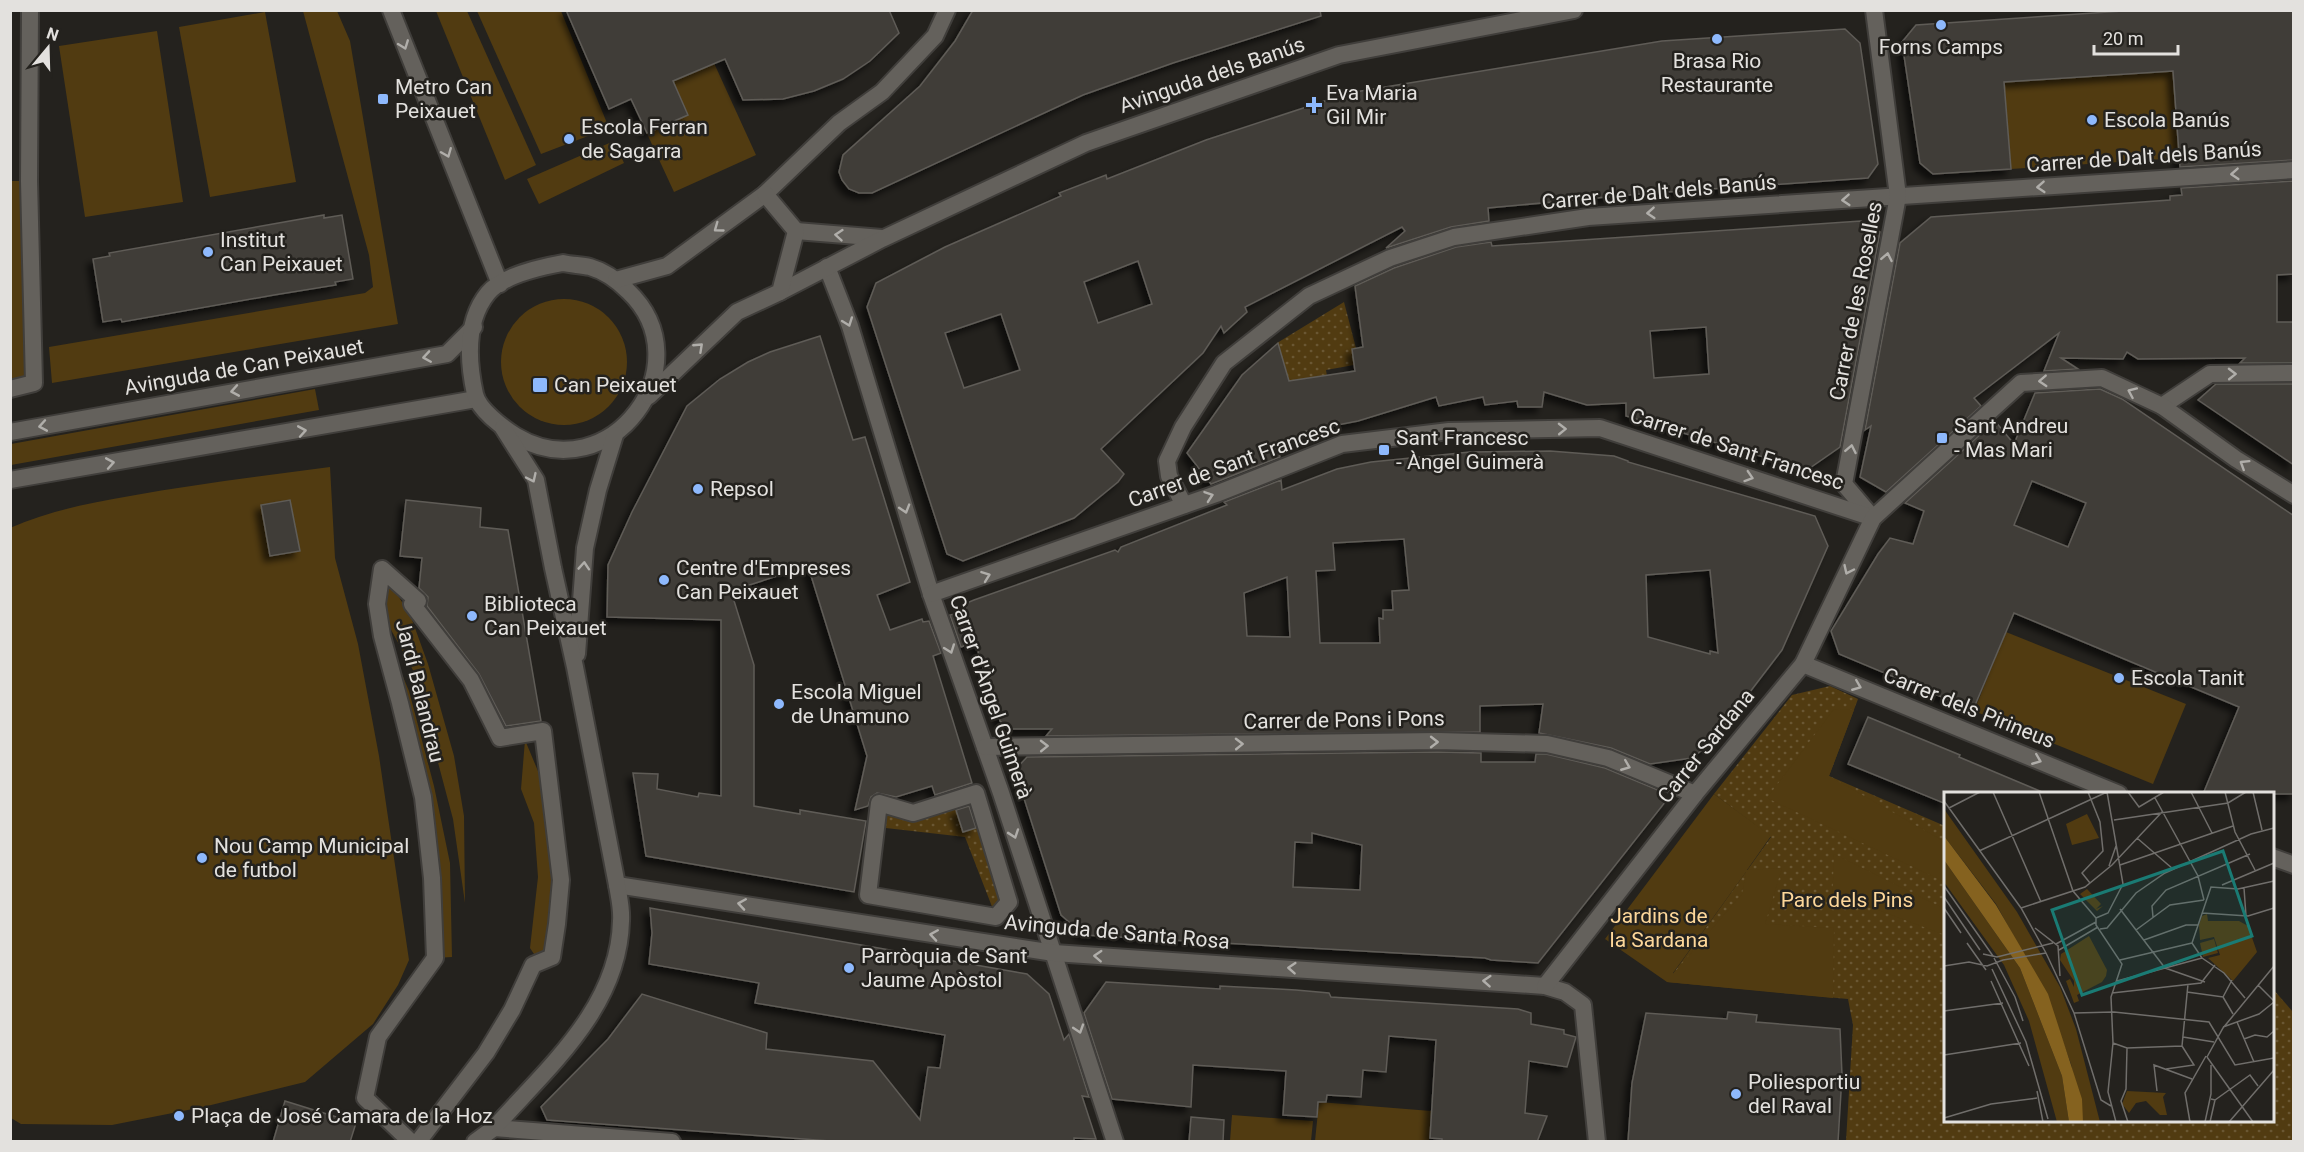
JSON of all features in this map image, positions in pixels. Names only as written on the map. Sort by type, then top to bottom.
[{"type":"street","points":[[10,389],[34,383],[29,181],[30,10]]},
{"type":"street","points":[[391,10],[500,284]]},
{"type":"street","points":[[616,280],[667,266],[765,194],[839,123],[882,92],[935,36],[947,10]]},
{"type":"street","name":"Avinguda dels Banús","points":[[642,403],[737,312],[882,238],[1086,143],[1339,55],[1574,10]]},
{"type":"street","name":"Carrer de les Roselles","points":[[1873,518],[1844,484],[1898,196],[1874,10]]},
{"type":"street","name":"Carrer de Dalt dels Banús","points":[[1184,504],[1170,476],[1167,461],[1184,427],[1224,363],[1310,296],[1390,258],[1454,237],[1588,217],[2294,170]]},
{"type":"street","points":[[765,194],[796,231],[780,292]]},
{"type":"street","name":"Avinguda dels Banús","points":[[796,231],[882,238]]},
{"type":"street","points":[[475,1142],[494,1128],[587,1023],[604,994],[618,948],[621,921],[617,885],[575,667],[536,480],[502,428],[476,399],[470,371],[470,349],[477,313],[488,293],[500,284],[535,268],[563,263],[591,267],[616,280],[637,300],[651,324],[656,351],[654,379],[630,422],[615,435],[587,447],[558,450],[528,443],[502,428]]},
{"type":"street","name":"Carrer d'Àngel Guimerà","points":[[827,267],[850,326],[931,594],[985,747],[1115,1142]]},
{"type":"street","name":"Avinguda de Can Peixauet","points":[[10,432],[447,354],[474,327]]},
{"type":"street","points":[[2162,406],[2210,374],[2294,373]]},
{"type":"street","points":[[1873,518],[2021,383],[2102,378],[2162,406],[2236,459],[2294,495]]},
{"type":"street","points":[[10,480],[476,399]]},
{"type":"street","name":"Carrer de Sant Francesc","points":[[931,594],[1184,504],[1342,444],[1449,430],[1600,428],[1873,518]]},
{"type":"street","points":[[575,667],[585,548],[598,490],[615,435]]},
{"type":"street","name":"Carrer Sardana","points":[[1545,986],[1695,794],[1803,664],[1873,518]]},
{"type":"street","name":"Jardí Balandrau","points":[[411,1142],[365,1098],[378,1037],[435,958],[432,878],[423,797],[382,636],[377,604],[382,569],[418,601],[412,604],[471,680],[500,738],[543,731],[561,880],[552,957],[533,965],[512,1010],[486,1053],[418,1142]]},
{"type":"street","name":"Carrer dels Pirineus","points":[[1803,664],[2114,792]]},
{"type":"street","name":"Carrer de Pons i Pons","points":[[985,747],[1438,741],[1547,744],[1608,758],[1695,794]]},
{"type":"street","points":[[976,793],[1009,902],[996,917],[868,895],[879,803],[913,813],[976,793]]},
{"type":"street","points":[[2274,858],[2294,865]]},
{"type":"street","name":"Avinguda de Santa Rosa","points":[[617,885],[1054,953],[1545,986],[1565,992],[1583,1005],[1597,1142]]},
{"type":"street","points":[[494,1128],[672,1142]]},
{"type":"green space","points":[[303,11],[337,11],[350,41],[398,324],[52,383],[49,347],[365,293],[373,287],[369,255]]},
{"type":"green space","points":[[436,11],[467,11],[536,165],[505,180]]},
{"type":"green space","points":[[477,11],[561,11],[609,128],[541,154]]},
{"type":"green space","points":[[265,12],[296,182],[210,197],[179,27]]},
{"type":"green space","points":[[157,31],[183,202],[85,217],[59,46]]},
{"type":"green space","points":[[714,63],[756,155],[674,192],[631,99]]},
{"type":"green space","points":[[2174,71],[2179,158],[2011,169],[2004,81]]},
{"type":"green space","points":[[614,141],[624,163],[539,204],[527,179]]},
{"type":"green space","points":[[10,181],[29,181],[34,383],[10,388]]},
{"type":"green space","points":[[564,299],[588,304],[609,317],[622,338],[627,362],[622,386],[609,407],[588,420],[564,425],[540,420],[519,407],[506,386],[501,362],[506,338],[519,317],[540,304]]},
{"type":"green space","points":[[1344,302],[1356,348],[1352,349],[1354,365],[1326,370],[1335,425],[1307,436],[1277,343]]},
{"type":"green space","points":[[315,389],[319,410],[11,465],[11,444]]},
{"type":"green space","name":"Nou Camp Municipal de futbol","points":[[330,467],[335,558],[358,644],[379,756],[409,960],[398,985],[373,1024],[305,1082],[203,1107],[112,1125],[21,1124],[11,1118],[10,528],[54,512],[100,502],[205,484]]},
{"type":"green space","points":[[382,569],[411,617],[428,664],[454,756],[464,816],[465,903],[453,819],[414,672],[377,604]]},
{"type":"green space","points":[[2006,632],[2186,704],[2153,784],[1974,711]]},
{"type":"green space","points":[[386,636],[409,691],[434,786],[450,863],[452,957],[435,958],[432,878]]},
{"type":"green space","name":"Parc dels Pins","points":[[1830,686],[1858,699],[1829,776],[1944,826],[1944,1122],[2274,1122],[2274,990],[2293,1012],[2293,1141],[1846,1141],[1853,1025],[1848,999],[1667,982],[1771,837],[1714,794],[1792,695]]},
{"type":"green space","points":[[1834,709],[1854,710],[1829,776],[1944,841],[1944,882],[1767,798]]},
{"type":"green space","points":[[525,740],[548,795],[555,821],[552,957],[536,957],[530,948],[538,877],[534,823],[521,789]]},
{"type":"green space","name":"Jardins de la Sardana","points":[[1714,794],[1771,836],[1747,870],[1782,868],[1765,924],[1834,928],[1833,998],[1667,982],[1605,939]],"holes":[[[1746,872],[1742,894],[1673,974]]]},
{"type":"green space","points":[[952,800],[964,832],[985,824],[1009,902],[996,917],[965,837],[877,827],[879,803],[913,813]]},
{"type":"green space","points":[[1834,854],[1944,909],[1944,935],[1865,905],[1832,906]]},
{"type":"green space","points":[[1319,1102],[1431,1111],[1429,1141],[1315,1141]]},
{"type":"green space","points":[[1232,1115],[1313,1121],[1311,1141],[1230,1141]]},
{"type":"building","points":[[566,10],[889,10],[899,33],[870,61],[843,79],[814,91],[783,99],[743,100],[725,59],[673,81],[688,115],[647,133],[631,99],[609,109]]},
{"type":"building","points":[[973,10],[1320,10],[1321,16],[1173,63],[1083,95],[872,193],[859,193],[849,189],[839,172],[843,155],[920,86],[955,41]]},
{"type":"building","points":[[2138,10],[2294,10],[2294,160],[2180,167],[2173,71],[2004,82],[2011,169],[1933,174],[1920,163],[1902,42],[1916,25]]},
{"type":"building","points":[[1845,29],[1860,43],[1878,164],[1868,178],[1639,194],[1488,208],[1489,221],[1451,227],[1386,248],[1405,231],[1402,227],[1245,307],[1247,312],[1224,333],[1221,326],[1203,353],[1101,449],[1124,474],[1118,482],[1074,518],[963,561],[947,554],[867,307],[876,283],[945,247],[1061,196],[1059,193],[1106,175],[1107,179],[1206,140],[1349,93],[1662,41]],"holes":[[[1138,261],[1152,304],[1098,323],[1084,282]],[[1001,314],[1020,370],[964,388],[945,333]]]},
{"type":"building","points":[[2294,181],[2294,274],[2277,275],[2277,322],[2294,322],[2294,363],[2240,363],[2245,358],[2138,359],[2127,352],[2123,359],[2061,358],[2078,369],[2044,371],[2059,333],[1974,398],[1981,406],[1886,492],[1860,477],[1871,426],[1865,430],[1900,243],[1931,217],[2170,200],[2170,196],[2182,195],[2181,188]]},
{"type":"building","points":[[324,215],[324,218],[342,215],[353,279],[335,282],[336,285],[122,322],[121,319],[103,322],[93,259],[110,256],[109,253]]},
{"type":"building","points":[[1861,221],[1880,232],[1840,447],[1807,470],[1626,416],[1626,403],[1587,405],[1544,392],[1542,407],[1518,407],[1517,401],[1485,405],[1483,397],[1439,406],[1436,397],[1358,421],[1306,431],[1307,436],[1279,446],[1280,457],[1211,484],[1187,453],[1242,375],[1278,343],[1289,381],[1355,371],[1352,349],[1363,347],[1355,286],[1394,268],[1456,247],[1491,242],[1492,246]],"holes":[[[1706,327],[1709,374],[1654,378],[1650,331]]]},
{"type":"building","points":[[820,336],[853,440],[865,437],[910,582],[877,595],[890,630],[922,619],[923,622],[929,621],[941,653],[933,656],[972,783],[935,795],[932,786],[896,797],[877,793],[871,797],[868,806],[855,810],[867,756],[808,566],[731,591],[754,665],[754,806],[800,814],[800,810],[866,821],[854,892],[646,856],[633,773],[658,774],[657,789],[698,797],[699,793],[721,796],[721,620],[607,617],[608,565],[632,512],[687,406],[720,379],[748,362],[770,352]]},
{"type":"building","points":[[2216,384],[2294,384],[2294,465],[2198,400]]},
{"type":"building","points":[[2100,389],[2122,399],[2294,516],[2294,794],[2204,792],[2239,707],[2014,613],[1973,710],[1839,654],[1831,631],[1878,554],[1890,538],[1913,544],[1924,511],[1905,503],[1995,421],[2014,444],[2035,393]],"holes":[[[2032,481],[2086,503],[2068,547],[2014,525]]]},
{"type":"building","points":[[1550,451],[1614,456],[1815,516],[1828,546],[1782,650],[1711,743],[1692,758],[1650,764],[1611,748],[1539,733],[1543,704],[1480,706],[1480,732],[1046,736],[1052,729],[1010,729],[1000,721],[975,642],[961,647],[950,615],[964,612],[969,602],[1115,550],[1118,552],[1121,547],[1227,505],[1224,502],[1281,480],[1282,490],[1337,469],[1371,462],[1470,452]],"holes":[[[1404,539],[1409,590],[1392,591],[1393,610],[1383,610],[1383,619],[1379,618],[1380,643],[1320,643],[1316,571],[1335,570],[1333,543]],[[1710,570],[1718,653],[1710,651],[1710,654],[1648,637],[1646,575]],[[1287,577],[1290,637],[1247,636],[1244,593]]]},
{"type":"building","points":[[290,500],[300,551],[270,556],[261,505]]},
{"type":"building","name":"Biblioteca Can Peixauet","points":[[406,500],[481,508],[480,527],[508,530],[541,721],[506,726],[479,674],[427,606],[428,597],[419,588],[422,558],[400,556]]},
{"type":"building","points":[[1868,717],[2042,792],[1944,792],[1944,803],[1848,764]]},
{"type":"building","points":[[1438,752],[1481,753],[1481,762],[1535,762],[1536,754],[1546,754],[1605,768],[1658,790],[1666,801],[1538,963],[1084,935],[1061,915],[1015,770],[1027,757]],"holes":[[[1312,833],[1362,845],[1360,890],[1293,887],[1295,842],[1312,843]]]},
{"type":"building","points":[[969,806],[976,828],[963,832],[956,810]]},
{"type":"building","points":[[650,908],[1027,974],[1049,994],[1064,1040],[1069,1034],[1089,1097],[1082,1096],[1096,1139],[1074,1138],[1074,1142],[843,1142],[547,1120],[541,1107],[608,1039],[642,994],[767,1033],[766,1049],[873,1061],[920,1120],[928,1067],[940,1068],[945,1035],[755,1003],[759,983],[649,964],[652,933]]},
{"type":"building","points":[[1106,982],[1220,989],[1220,986],[1296,990],[1329,993],[1331,997],[1518,1009],[1531,1013],[1531,1024],[1564,1030],[1564,1034],[1576,1037],[1567,1067],[1529,1061],[1525,1113],[1547,1116],[1537,1142],[1442,1142],[1442,1139],[1430,1138],[1436,1040],[1389,1036],[1386,1072],[1363,1070],[1361,1097],[1327,1095],[1326,1102],[1318,1102],[1317,1117],[1283,1115],[1286,1071],[1193,1065],[1191,1107],[1112,1099],[1084,1013]]},
{"type":"building","name":"Poliesportiu del Raval","points":[[1728,1012],[1757,1015],[1756,1022],[1840,1029],[1842,1075],[1838,1142],[1628,1142],[1632,1083],[1646,1013],[1727,1019]]},
{"type":"building","points":[[285,1101],[356,1123],[350,1142],[273,1142]]},
{"type":"building","points":[[1191,1117],[1224,1120],[1223,1142],[1189,1142]]},
{"type":"place","name":"Forns Camps","points":[[1941,25]]},
{"type":"place","name":"Brasa Rio Restaurante","points":[[1717,39]]},
{"type":"place","name":"Metro Can Peixauet","points":[[383,99]]},
{"type":"place","name":"Eva Maria Gil Mir","points":[[1314,105]]},
{"type":"place","name":"Escola Banús","points":[[2092,120]]},
{"type":"place","name":"Escola Ferran de Sagarra","points":[[569,139]]},
{"type":"place","name":"Institut Can Peixauet","points":[[208,252]]},
{"type":"place","name":"Can Peixauet","points":[[540,385]]},
{"type":"place","name":"Sant Andreu - Mas Mari","points":[[1942,438]]},
{"type":"place","name":"Sant Francesc - Àngel Guimerà","points":[[1384,450]]},
{"type":"place","name":"Repsol","points":[[698,489]]},
{"type":"place","name":"Centre d'Empreses Can Peixauet","points":[[664,580]]},
{"type":"place","name":"Biblioteca Can Peixauet","points":[[472,616]]},
{"type":"place","name":"Escola Tanit","points":[[2119,678]]},
{"type":"place","name":"Escola Miguel de Unamuno","points":[[779,704]]},
{"type":"place","name":"Nou Camp Municipal de futbol","points":[[202,858]]},
{"type":"place","name":"Parròquia de Sant Jaume Apòstol","points":[[849,968]]},
{"type":"place","name":"Poliesportiu del Raval","points":[[1736,1094]]},
{"type":"place","name":"Plaça de José Camara de la Hoz","points":[[179,1116]]}]
